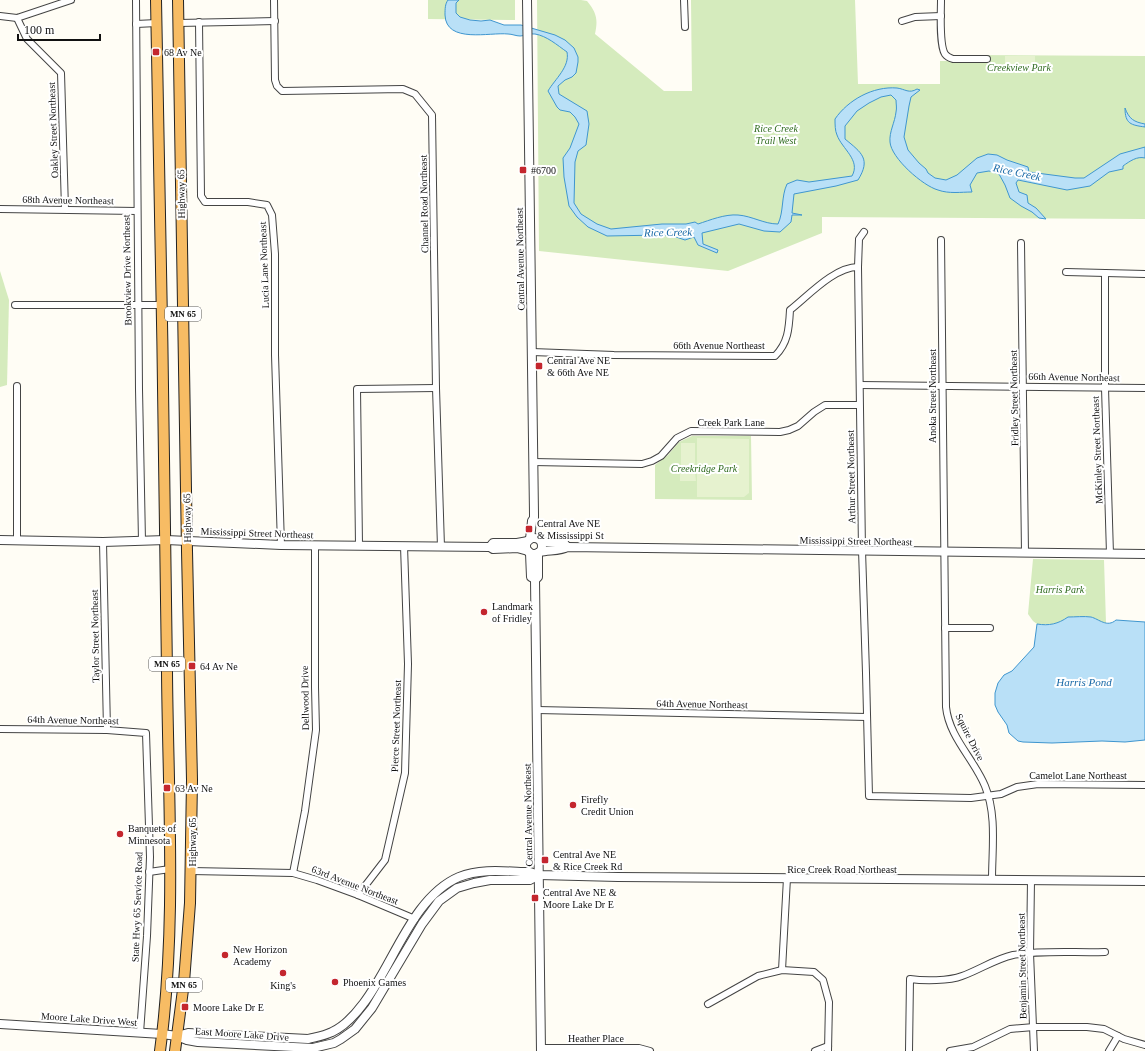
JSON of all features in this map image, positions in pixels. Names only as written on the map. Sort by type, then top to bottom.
[{"type":"highway","name":"MN 65","points":[[156,0],[166,540],[170,870],[170,939],[160,1051]]},
{"type":"highway","name":"Highway 65","points":[[177,1036],[184,982],[192,871],[192,772],[178,0]]},
{"type":"highway","name":"MN 65","points":[[175,1051],[177,1036]]},
{"type":"street","points":[[0,16],[17,18],[71,0]]},
{"type":"street","name":"Brookview Drive Northeast","points":[[136,0],[138,305],[142,541]]},
{"type":"street","name":"Channel Road Northeast","points":[[274,0],[275,80],[277,86],[282,91],[403,89],[415,94],[432,115],[436,388],[441,547]]},
{"type":"street","name":"Central Avenue Northeast","points":[[527,0],[534,518],[541,541]]},
{"type":"street","points":[[684,0],[685,27]]},
{"type":"street","points":[[941,0],[942,46],[945,53],[954,59],[987,58]]},
{"type":"street","points":[[902,21],[915,17],[941,16]]},
{"type":"street","name":"Oakley Street Northeast","points":[[17,18],[27,39],[61,73],[65,209]]},
{"type":"street","points":[[178,23],[275,21]]},
{"type":"street","name":"Lucia Lane Northeast","points":[[199,22],[201,196],[205,202],[248,202],[267,205],[272,215],[275,254],[275,355],[281,544]]},
{"type":"street","points":[[136,24],[157,23]]},
{"type":"street","name":"68th Avenue Northeast","points":[[0,209],[137,210]]},
{"type":"street","name":"Arthur Street Northeast","points":[[864,232],[859,239],[858,267],[859,405],[869,796]]},
{"type":"street","name":"Anoka Street Northeast","points":[[941,240],[943,552]]},
{"type":"street","name":"Fridley Street Northeast","points":[[1021,243],[1025,553]]},
{"type":"street","name":"66th Avenue Northeast","points":[[532,352],[614,355],[775,356],[783,348],[790,326],[790,310],[837,273],[852,267],[858,267]]},
{"type":"street","points":[[1066,272],[1145,274]]},
{"type":"street","name":"McKinley Street Northeast","points":[[1105,273],[1105,388],[1110,554]]},
{"type":"street","points":[[15,305],[161,305]]},
{"type":"street","name":"66th Avenue Northeast","points":[[860,385],[1145,388]]},
{"type":"street","points":[[17,386],[18,540]]},
{"type":"street","points":[[359,545],[356,389],[436,388]]},
{"type":"street","name":"Creek Park Lane","points":[[533,462],[642,464],[652,461],[660,456],[677,438],[691,431],[780,432],[798,426],[814,412],[826,405],[859,405]]},
{"type":"street","name":"Central Avenue Northeast","points":[[529,540],[532,521],[534,518]]},
{"type":"street","points":[[535,538],[541,541],[543,547],[534,552],[526,546],[529,540],[535,538]]},
{"type":"street","name":"Mississippi Street Northeast","points":[[0,540],[103,542],[166,540],[441,547],[490,546],[493,543],[517,543],[529,540]]},
{"type":"street","name":"Mississippi Street Northeast","points":[[541,541],[564,543],[567,547]]},
{"type":"street","name":"Taylor Street Northeast","points":[[103,542],[107,730]]},
{"type":"street","name":"Dellwood Drive","points":[[293,874],[305,811],[316,730],[314,687],[316,545]]},
{"type":"street","name":"Pierce Street Northeast","points":[[358,895],[385,860],[405,773],[408,664],[404,546]]},
{"type":"street","name":"Mississippi Street Northeast","points":[[490,546],[493,549],[517,548],[534,552],[550,549],[563,550],[567,547],[1145,554]]},
{"type":"street","name":"Central Avenue Northeast","points":[[534,552],[531,577],[535,579],[541,1049]]},
{"type":"street","name":"Squire Drive","points":[[943,552],[946,707],[948,719],[968,758],[984,784],[989,796],[992,817],[992,880]]},
{"type":"street","points":[[945,628],[990,628]]},
{"type":"street","name":"64th Avenue Northeast","points":[[537,710],[868,717]]},
{"type":"street","name":"64th Avenue Northeast","points":[[0,729],[107,730],[146,733]]},
{"type":"street","name":"State Hwy 65 Service Road","points":[[140,1033],[147,936],[150,857],[146,733]]},
{"type":"street","name":"Camelot Lane Northeast","points":[[869,796],[971,798],[1001,794],[1026,785],[1038,784],[1145,785]]},
{"type":"street","points":[[149,872],[170,870]]},
{"type":"street","name":"63rd Avenue Northeast","points":[[192,871],[293,874],[317,880],[358,895],[415,919]]},
{"type":"street","name":"Rice Creek Road Northeast","points":[[415,919],[440,888],[470,873],[483,872],[530,872],[539,876],[1145,881]]},
{"type":"street","name":"Rice Creek Road Northeast","points":[[422,924],[439,901],[457,888],[481,881],[530,880],[539,876]]},
{"type":"street","points":[[782,970],[787,878]]},
{"type":"street","name":"Benjamin Street Northeast","points":[[1031,880],[1030,953],[1034,1051]]},
{"type":"street","name":"East Moore Lake Drive","points":[[177,1036],[188,1033],[308,1038],[322,1036],[333,1032],[349,1021],[369,997],[415,919]]},
{"type":"street","name":"East Moore Lake Drive","points":[[177,1036],[198,1042],[304,1048],[313,1048],[334,1043],[350,1034],[364,1018],[381,994],[422,924]]},
{"type":"street","points":[[910,1051],[910,979],[949,979],[961,976],[993,962],[1030,953],[1105,952]]},
{"type":"street","points":[[708,1004],[758,976],[782,970],[814,972],[823,980],[829,1002],[828,1049],[815,1051]]},
{"type":"street","name":"Moore Lake Drive West","points":[[0,1024],[177,1036]]},
{"type":"street","points":[[950,1051],[973,1047],[1010,1029],[1034,1027],[1087,1026],[1104,1029],[1118,1036],[1145,1045]]},
{"type":"street","points":[[1109,1051],[1118,1036]]},
{"type":"street","name":"Heather Place","points":[[541,1049],[638,1048],[650,1051]]},
{"type":"green space","points":[[428,0],[515,0],[515,20],[428,19]]},
{"type":"green space","name":"Rice Creek Trail West","points":[[537,0],[587,1],[593,9],[596,17],[595,34],[664,91],[692,91],[691,0],[855,0],[858,84],[940,84],[940,61],[974,61],[974,55],[1145,56],[1145,219],[822,217],[822,233],[728,271],[539,251]]},
{"type":"green space","name":"Creekview Park","points":[[1005,56],[1035,56],[1035,71],[1005,71]]},
{"type":"green space","points":[[0,271],[9,300],[7,385],[0,387]]},
{"type":"green space","name":"Creekridge Park","points":[[692,436],[751,436],[752,500],[655,499],[655,465],[668,455],[679,442]]},
{"type":"green space","points":[[697,438],[749,439],[749,493],[744,497],[697,497]]},
{"type":"green space","points":[[681,443],[695,443],[695,472],[681,472]]},
{"type":"green space","points":[[680,473],[695,473],[696,481],[680,481]]},
{"type":"green space","name":"Harris Park","points":[[1033,559],[1104,560],[1106,623],[1099,622],[1095,619],[1068,617],[1060,623],[1043,625],[1037,624],[1033,621],[1028,614]]},
{"type":"water","name":"Rice Creek","points":[[448,0],[459,0],[456,3],[456,13],[460,17],[470,20],[490,20],[504,25],[521,25],[555,35],[565,40],[574,48],[578,57],[576,73],[558,86],[559,94],[587,111],[589,124],[586,145],[578,151],[575,162],[574,203],[581,214],[597,224],[611,229],[662,224],[686,224],[695,222],[698,224],[728,215],[743,216],[768,223],[778,224],[787,184],[797,180],[809,182],[852,176],[854,170],[853,160],[839,140],[835,129],[835,119],[840,112],[854,100],[879,89],[897,88],[909,91],[917,89],[920,90],[911,97],[904,137],[908,150],[928,173],[935,178],[946,180],[957,175],[977,158],[988,154],[997,155],[1028,167],[1029,172],[1075,178],[1084,178],[1120,154],[1145,147],[1145,158],[1136,158],[1123,166],[1123,169],[1109,172],[1090,186],[1067,190],[1018,180],[1016,183],[1019,192],[1027,195],[1028,203],[1036,208],[1046,219],[1039,218],[1010,198],[999,174],[989,171],[977,173],[970,185],[972,192],[942,191],[924,183],[916,177],[896,156],[890,142],[896,108],[896,100],[891,95],[881,97],[857,111],[845,126],[845,139],[856,148],[863,157],[864,161],[864,167],[858,180],[794,194],[792,213],[802,215],[792,215],[791,222],[780,232],[764,231],[739,224],[702,233],[703,244],[718,250],[717,253],[698,245],[694,237],[685,240],[661,235],[607,236],[588,227],[577,217],[569,206],[564,177],[563,158],[570,148],[579,124],[570,112],[560,110],[557,107],[548,91],[564,68],[567,52],[548,39],[535,34],[520,36],[508,34],[470,35],[453,30],[447,24],[445,15]]},
{"type":"water","points":[[1125,108],[1130,117],[1135,121],[1145,124],[1145,127],[1130,123],[1126,117]]},
{"type":"water","name":"Harris Pond","points":[[1068,617],[1091,617],[1106,623],[1116,620],[1145,622],[1145,740],[1125,742],[1023,742],[1018,741],[1009,733],[1007,725],[995,705],[995,693],[998,683],[1004,675],[1012,671],[1034,647],[1037,624],[1053,624]]},
{"type":"place","name":"68 Av Ne","points":[[156,52]]},
{"type":"place","name":"#6700","points":[[523,170]]},
{"type":"place","name":"Central Ave NE & 66th Ave NE","points":[[539,366]]},
{"type":"place","name":"Central Ave NE & Mississippi St","points":[[529,529]]},
{"type":"place","name":"Landmark of Fridley","points":[[484,612]]},
{"type":"place","name":"64 Av Ne","points":[[192,666]]},
{"type":"place","name":"63 Av Ne","points":[[167,788]]},
{"type":"place","name":"Firefly Credit Union","points":[[573,805]]},
{"type":"place","name":"Banquets of Minnesota","points":[[120,834]]},
{"type":"place","name":"Central Ave NE & Rice Creek Rd","points":[[545,860]]},
{"type":"place","name":"Central Ave NE & Moore Lake Dr E","points":[[535,898]]},
{"type":"place","name":"New Horizon Academy","points":[[225,955]]},
{"type":"place","name":"King's","points":[[283,973]]},
{"type":"place","name":"Phoenix Games","points":[[335,982]]},
{"type":"place","name":"Moore Lake Dr E","points":[[185,1007]]}]
